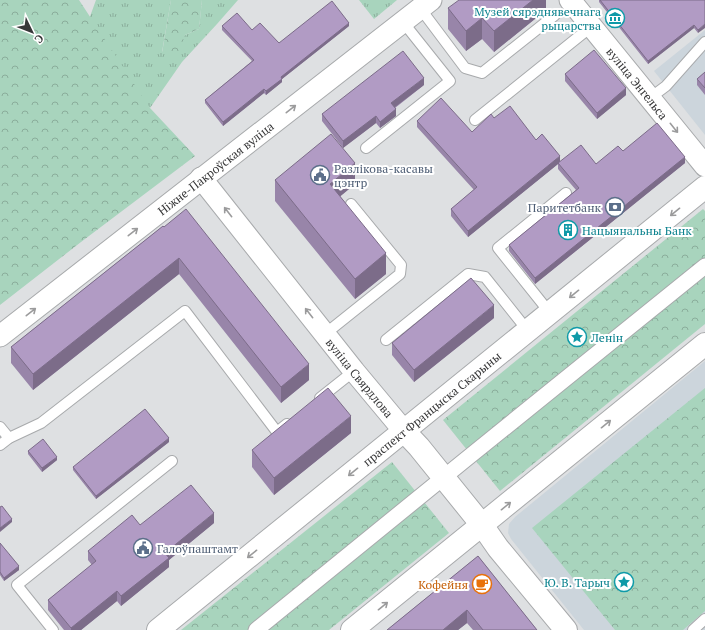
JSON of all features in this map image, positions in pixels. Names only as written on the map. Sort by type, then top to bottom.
[{"type":"street","name":"вуліца Энгельса","points":[[570,0],[705,166]]},
{"type":"street","name":"Ніжне-Пакроўская вуліца","points":[[0,336],[425,4]]},
{"type":"street","name":"вуліца Свярдлова","points":[[201,178],[354,371],[419,447],[482,525],[498,548],[566,630]]},
{"type":"street","name":"праспект Францыска Скарыны","points":[[158,630],[705,187]]},
{"type":"street","points":[[256,630],[705,266]]},
{"type":"street","points":[[352,630],[705,344]]},
{"type":"lane","points":[[425,4],[465,68],[482,73],[555,15]]},
{"type":"lane","points":[[366,148],[450,81],[403,22]]},
{"type":"lane","points":[[475,120],[592,26]]},
{"type":"lane","points":[[650,98],[666,86],[705,42]]},
{"type":"lane","points":[[550,313],[498,248],[566,193]]},
{"type":"lane","points":[[325,334],[400,274],[401,265],[351,204]]},
{"type":"lane","points":[[386,340],[468,274],[485,277],[528,331]]},
{"type":"lane","points":[[0,445],[9,438],[42,423],[184,311],[277,432],[296,417]]},
{"type":"lane","points":[[315,402],[354,371]]},
{"type":"lane","points":[[0,427],[9,438]]},
{"type":"lane","points":[[53,630],[17,585],[172,461]]},
{"type":"lane","points":[[693,630],[705,620]]},
{"type":"shaded area","points":[[705,30],[705,135],[654,71]]},
{"type":"shaded area","points":[[705,361],[705,630],[584,630],[511,539],[508,533],[509,524],[515,517]]},
{"type":"green space","points":[[0,0],[79,0],[150,108],[195,156],[0,305]]},
{"type":"green space","points":[[96,0],[171,0],[162,52],[185,35],[199,29],[202,0],[238,0],[182,62],[150,108],[84,33]]},
{"type":"green space","points":[[171,0],[202,0],[199,29],[185,35],[179,52],[162,53]]},
{"type":"green space","points":[[359,0],[397,0],[374,19]]},
{"type":"green space","points":[[703,209],[705,211],[705,324],[500,491],[443,420]]},
{"type":"green space","points":[[705,388],[705,611],[683,630],[615,630],[532,528]]},
{"type":"green space","points":[[392,462],[449,533],[329,630],[181,630]]},
{"type":"building","points":[[459,0],[533,0],[494,31],[482,18],[466,31],[448,8]]},
{"type":"building","points":[[600,0],[705,0],[705,24],[698,30],[694,25],[648,61]]},
{"type":"building","points":[[332,1],[349,23],[281,77],[282,79],[266,91],[264,89],[223,122],[205,100],[254,60],[222,26],[237,13],[252,30],[260,23],[279,43]]},
{"type":"building","points":[[594,50],[626,88],[597,113],[565,74]]},
{"type":"building","points":[[403,51],[424,78],[391,103],[396,109],[380,122],[376,116],[343,141],[322,114]]},
{"type":"building","points":[[705,72],[705,88],[697,79]]},
{"type":"building","points":[[441,98],[472,132],[491,114],[494,118],[510,106],[536,140],[542,134],[560,156],[468,231],[451,209],[477,187],[417,121]]},
{"type":"building","points":[[657,123],[685,157],[535,278],[509,245],[579,188],[558,163],[581,145],[596,164],[618,146],[623,151]]},
{"type":"building","points":[[331,134],[355,163],[330,184],[386,253],[355,279],[275,180]]},
{"type":"building","points":[[186,209],[309,364],[281,387],[179,258],[33,374],[11,347]]},
{"type":"building","points":[[471,278],[494,305],[414,370],[392,343]]},
{"type":"building","points":[[328,388],[351,416],[274,478],[252,450]]},
{"type":"building","points":[[145,409],[169,438],[96,496],[73,467]]},
{"type":"building","points":[[43,439],[57,457],[42,468],[28,451]]},
{"type":"building","name":"Галоўпаштамт","points":[[191,485],[214,513],[165,553],[169,558],[121,596],[117,591],[71,628],[48,600],[96,561],[88,551],[132,515],[140,525]]},
{"type":"building","points":[[2,506],[12,519],[0,528],[0,507]]},
{"type":"building","points":[[0,543],[19,566],[4,578],[0,572]]},
{"type":"building","points":[[478,556],[537,630],[483,630],[467,610],[443,630],[387,630]]},
{"type":"place","name":"Музей сярэднявечнага рыцарства","points":[[615,18]]},
{"type":"place","name":"Разлікова-касавы цэнтр","points":[[320,175]]},
{"type":"place","name":"Паритетбанк","points":[[615,207]]},
{"type":"place","name":"Нацыянальны Банк","points":[[568,230]]},
{"type":"place","name":"Ленін","points":[[577,337]]},
{"type":"place","name":"Галоўпаштамт","points":[[143,548]]},
{"type":"place","name":"Ю. В. Тарыч","points":[[624,582]]},
{"type":"place","name":"Кофейня","points":[[482,584]]}]
